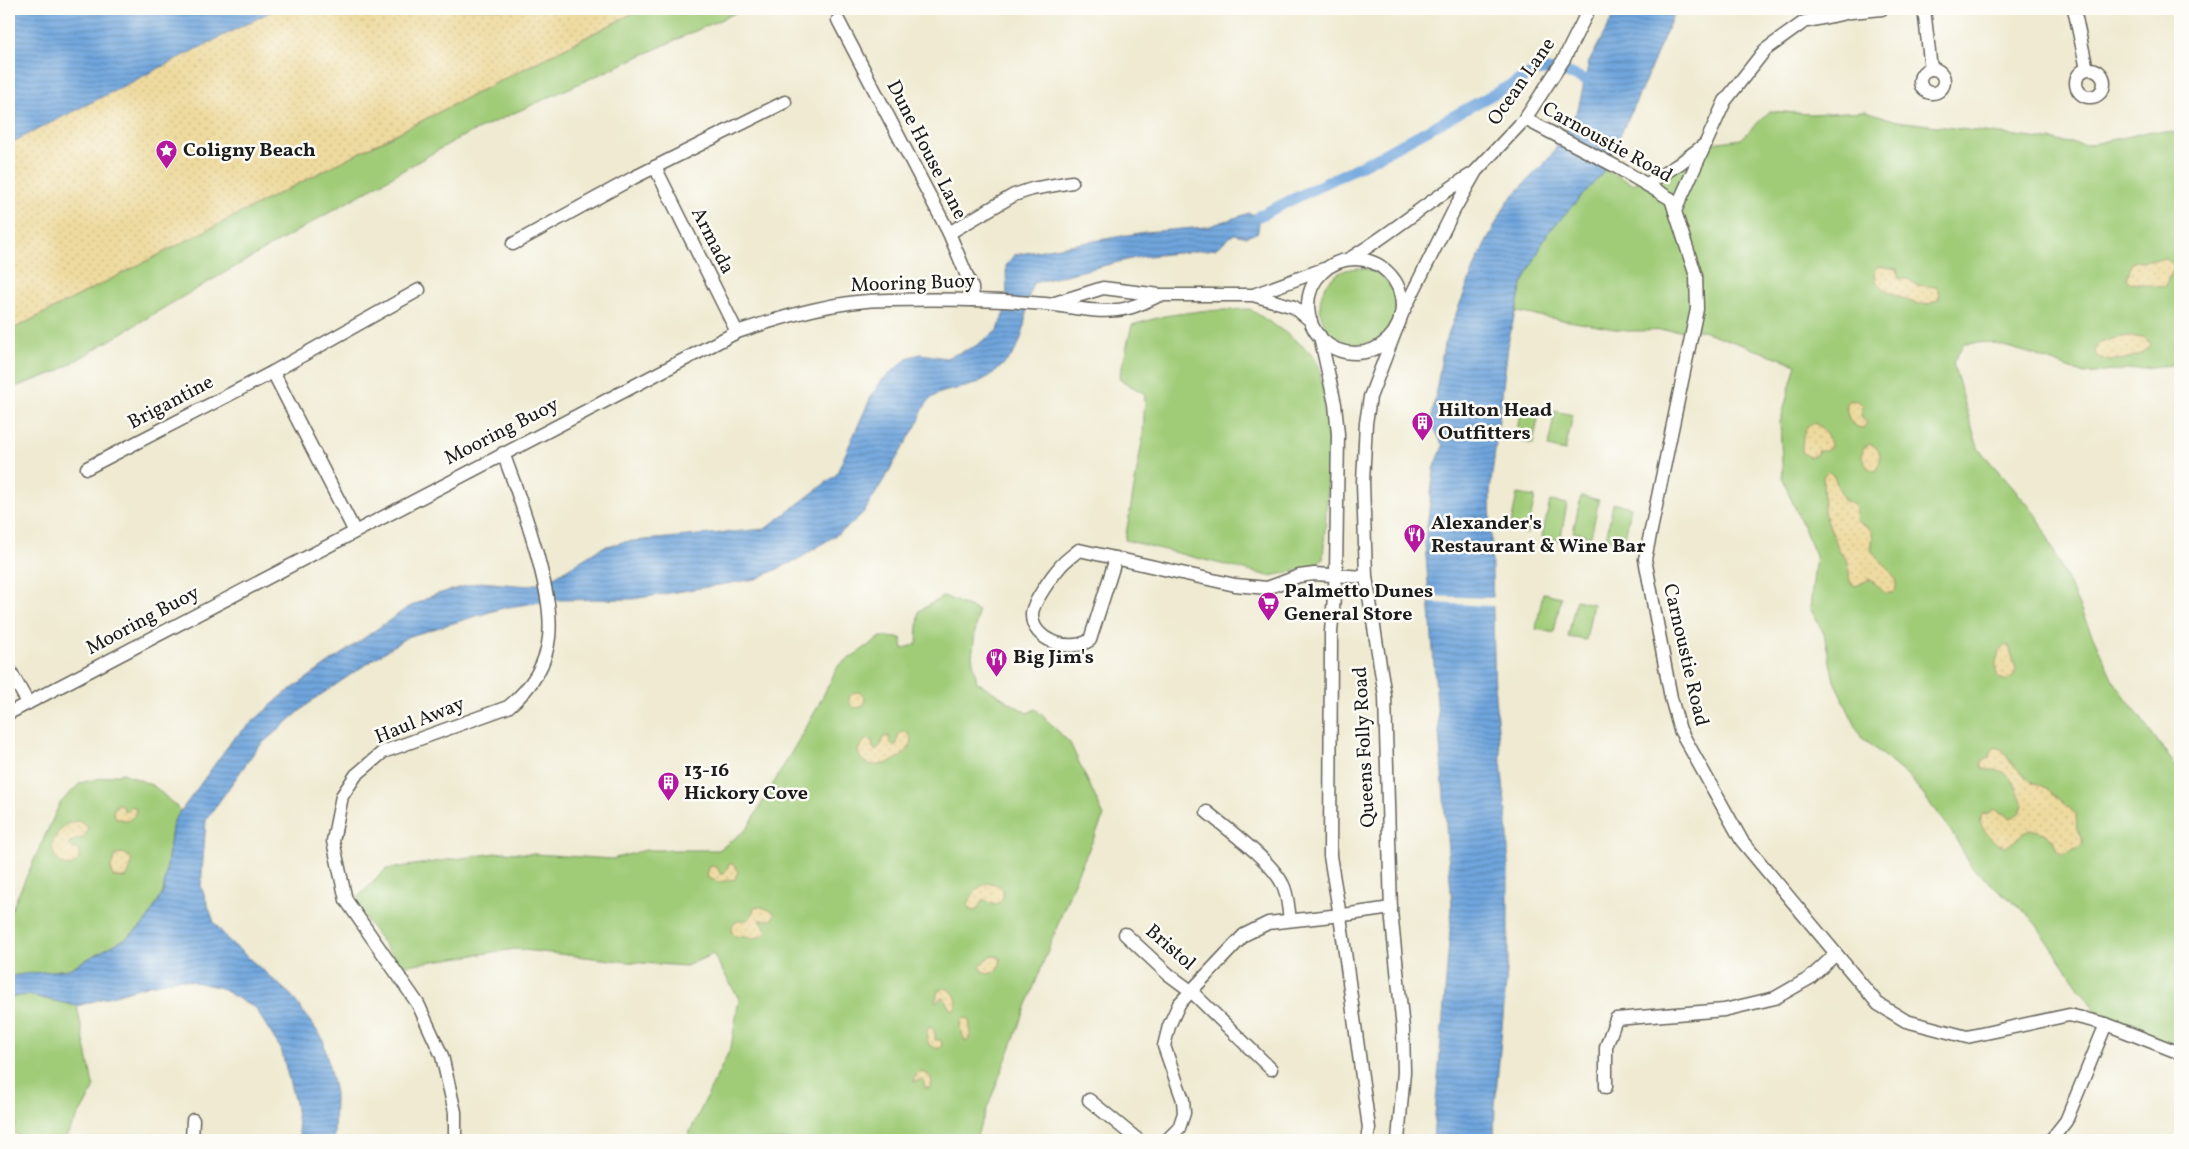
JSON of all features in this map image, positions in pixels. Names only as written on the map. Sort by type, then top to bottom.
[{"type":"street","name":"Ocean Lane","points":[[1399,323],[1455,208],[1476,171],[1525,119],[1564,59],[1589,9]]},
{"type":"street","points":[[1675,211],[1725,101],[1765,50],[1804,22],[1851,12],[1882,9]]},
{"type":"street","points":[[1924,9],[1931,69]]},
{"type":"street","points":[[2074,9],[2087,69]]},
{"type":"street","name":"Dune House Lane","points":[[838,20],[949,233],[972,288],[973,300]]},
{"type":"street","points":[[512,244],[655,167],[784,102]]},
{"type":"street","name":"Carnoustie Road","points":[[1525,119],[1615,166],[1670,199],[1696,276],[1697,310],[1645,559],[1671,698],[1680,730],[1742,841],[1878,1004],[1906,1021],[1967,1037],[2069,1015],[2106,1024],[2180,1053]]},
{"type":"street","points":[[1647,184],[1706,143]]},
{"type":"street","name":"Armada","points":[[655,167],[737,332]]},
{"type":"street","name":"Ocean Lane","points":[[1348,260],[1377,242],[1452,186],[1476,171]]},
{"type":"street","points":[[949,233],[1014,195],[1032,189],[1072,182]]},
{"type":"street","points":[[1348,260],[1371,262],[1382,268],[1390,276],[1401,296],[1399,323],[1386,341],[1370,350],[1361,352],[1343,351],[1334,348],[1320,336],[1311,321],[1308,304],[1310,292],[1315,281],[1332,265],[1348,260]]},
{"type":"street","name":"Mooring Buoy","points":[[1045,304],[1060,302],[1084,292],[1103,288],[1160,295],[1253,295],[1271,290],[1332,265]]},
{"type":"street","name":"Brigantine","points":[[87,468],[273,372],[419,290]]},
{"type":"street","name":"Mooring Buoy","points":[[9,712],[354,530],[737,332],[780,318],[823,308],[886,300],[997,301],[1045,304],[1090,310],[1118,310],[1135,306],[1160,295]]},
{"type":"street","name":"Mooring Buoy","points":[[1253,295],[1294,307],[1311,321]]},
{"type":"street","name":"Queens Folly Road","points":[[1398,1140],[1404,1072],[1403,1029],[1391,908],[1385,696],[1366,577],[1362,482],[1366,423],[1374,384],[1399,323]]},
{"type":"street","name":"Queens Folly Road","points":[[1320,336],[1337,418],[1336,574],[1331,632],[1330,856],[1369,1128],[1367,1140]]},
{"type":"street","points":[[273,372],[354,530]]},
{"type":"street","name":"Haul Away","points":[[455,1140],[455,1112],[442,1056],[418,1004],[346,900],[333,841],[342,796],[356,775],[383,752],[508,707],[524,694],[536,678],[546,655],[551,626],[550,608],[524,507],[503,453]]},
{"type":"street","points":[[1116,558],[1090,640],[1082,646],[1068,646],[1039,633],[1033,625],[1031,612],[1059,567],[1079,550],[1116,558],[1236,585],[1267,588],[1299,576],[1314,574],[1366,577]]},
{"type":"street","points":[[9,670],[28,703]]},
{"type":"street","points":[[1207,812],[1270,866],[1279,878],[1287,896],[1290,919]]},
{"type":"street","points":[[1167,1140],[1179,1128],[1184,1113],[1183,1100],[1164,1046],[1169,1026],[1179,1004],[1244,935],[1268,923],[1290,919],[1340,916],[1391,908]]},
{"type":"street","name":"Bristol","points":[[1125,934],[1168,974],[1191,990],[1270,1069]]},
{"type":"street","points":[[1606,1087],[1606,1047],[1616,1019],[1724,1010],[1775,998],[1810,978],[1836,954]]},
{"type":"street","points":[[2051,1140],[2066,1121],[2106,1024]]},
{"type":"street","points":[[1089,1100],[1138,1140]]},
{"type":"street","points":[[192,1140],[193,1120]]},
{"type":"green space","points":[[641,9],[744,9],[459,138],[172,303],[57,372],[9,389],[9,331]]},
{"type":"green space","points":[[1770,111],[1811,114],[1866,111],[1897,121],[2088,145],[2152,131],[2180,133],[2180,364],[2084,374],[2032,354],[1989,342],[1964,344],[1953,363],[1978,448],[2037,515],[2113,680],[2180,772],[2180,1048],[2097,1013],[2031,917],[1972,868],[1953,834],[1912,780],[1861,737],[1834,681],[1824,634],[1810,608],[1816,556],[1783,480],[1780,423],[1796,364],[1700,330],[1627,331],[1516,312],[1522,285],[1547,234],[1604,169],[1633,184],[1672,162],[1690,146],[1741,139]]},
{"type":"green space","points":[[1351,268],[1365,268],[1379,274],[1390,285],[1396,299],[1393,321],[1385,333],[1365,344],[1351,344],[1337,338],[1326,327],[1320,313],[1320,299],[1326,285],[1337,274]]},
{"type":"green space","points":[[1250,309],[1297,342],[1318,364],[1327,429],[1328,472],[1323,558],[1309,569],[1269,576],[1125,540],[1143,436],[1145,394],[1119,379],[1132,325],[1164,316],[1200,311]]},
{"type":"green space","points":[[1522,404],[1540,408],[1533,444],[1515,440]]},
{"type":"green space","points":[[1555,411],[1573,415],[1565,451],[1548,447]]},
{"type":"green space","points":[[1517,494],[1535,497],[1527,534],[1510,530]]},
{"type":"green space","points":[[1581,496],[1599,500],[1591,536],[1573,532]]},
{"type":"green space","points":[[1550,501],[1567,504],[1560,541],[1542,537]]},
{"type":"green space","points":[[1613,503],[1631,507],[1624,543],[1606,539]]},
{"type":"green space","points":[[1543,593],[1561,597],[1554,633],[1536,629]]},
{"type":"green space","points":[[944,596],[978,611],[972,656],[977,682],[1027,713],[1036,709],[1070,743],[1104,816],[1076,877],[975,1140],[686,1140],[731,1047],[739,999],[713,954],[686,966],[629,962],[515,949],[400,966],[353,902],[386,869],[503,852],[612,859],[646,850],[719,850],[747,829],[816,710],[838,666],[881,637],[901,638],[903,649],[917,644],[919,611]]},
{"type":"green space","points":[[1576,600],[1593,604],[1586,640],[1568,637]]},
{"type":"green space","points":[[123,773],[154,786],[181,811],[173,822],[163,893],[145,923],[128,937],[69,969],[9,976],[9,915],[60,803],[80,783]]},
{"type":"green space","points":[[28,995],[77,1006],[94,1089],[64,1140],[9,1140],[9,997]]},
{"type":"sand","name":"Coligny Beach","points":[[98,9],[641,9],[9,331],[9,54]]},
{"type":"sand","points":[[2163,259],[2169,261],[2175,267],[2164,287],[2131,283],[2127,279],[2131,264],[2135,261]]},
{"type":"sand","points":[[1878,266],[1897,269],[1899,279],[1908,279],[1917,285],[1936,287],[1940,293],[1939,299],[1923,304],[1908,301],[1892,293],[1876,281],[1875,270]]},
{"type":"sand","points":[[2118,337],[2144,337],[2150,344],[2141,353],[2127,358],[2111,360],[2098,358],[2095,353],[2097,344]]},
{"type":"sand","points":[[1849,400],[1858,401],[1863,405],[1861,416],[1867,423],[1863,428],[1852,424],[1849,418],[1846,407]]},
{"type":"sand","points":[[1814,423],[1825,433],[1831,447],[1826,451],[1818,451],[1816,455],[1809,457],[1802,452],[1803,439],[1807,427]]},
{"type":"sand","points":[[1870,444],[1877,449],[1880,456],[1878,467],[1875,471],[1868,468],[1862,457],[1863,448]]},
{"type":"sand","points":[[1828,471],[1834,476],[1844,500],[1854,505],[1857,512],[1856,521],[1871,531],[1871,550],[1890,570],[1896,582],[1896,588],[1893,593],[1885,593],[1870,579],[1856,586],[1850,583],[1848,562],[1839,550],[1824,512],[1823,476]]},
{"type":"sand","points":[[2006,645],[2009,646],[2016,669],[2014,676],[2007,681],[1999,678],[1996,669],[1998,655]]},
{"type":"sand","points":[[854,692],[860,692],[865,697],[863,706],[854,708],[849,703],[849,697]]},
{"type":"sand","points":[[903,731],[911,737],[911,745],[905,753],[895,760],[884,764],[872,765],[863,761],[858,751],[862,742],[868,739],[872,741],[873,748],[876,751],[881,745],[883,737],[889,736],[891,744],[894,746],[897,744],[898,735]]},
{"type":"sand","points":[[1996,747],[2003,750],[2011,763],[2032,782],[2046,788],[2076,814],[2077,829],[2083,842],[2080,846],[2062,855],[2056,849],[2053,839],[2038,831],[2029,831],[2009,845],[2004,846],[1988,835],[1980,823],[1982,814],[1994,809],[2011,818],[2020,813],[2023,805],[2017,790],[2008,776],[1998,770],[1983,769],[1981,765],[1981,762],[1989,758],[1992,750]]},
{"type":"sand","points":[[116,805],[123,806],[124,811],[128,811],[131,806],[136,808],[135,815],[128,821],[116,818],[113,812]]},
{"type":"sand","points":[[75,821],[81,821],[88,827],[86,834],[82,838],[70,842],[69,845],[73,849],[78,849],[80,858],[72,866],[63,865],[53,853],[52,844],[63,827]]},
{"type":"sand","points":[[122,853],[130,857],[132,863],[130,870],[126,878],[113,877],[111,867],[116,855]]},
{"type":"sand","points":[[729,864],[733,864],[738,871],[735,879],[719,882],[708,878],[707,874],[710,866],[717,867],[721,875]]},
{"type":"sand","points":[[988,883],[996,884],[1001,888],[1004,892],[1002,900],[994,905],[983,899],[977,910],[971,911],[968,905],[975,891]]},
{"type":"sand","points":[[758,906],[773,911],[775,914],[771,920],[760,920],[767,931],[765,935],[755,938],[735,936],[731,932],[734,923],[747,920],[752,915],[754,907]]},
{"type":"sand","points":[[1000,957],[998,968],[988,974],[983,972],[980,966],[988,958]]},
{"type":"sand","points":[[945,988],[956,997],[957,1003],[954,1010],[950,1009],[943,997],[935,1001],[938,991]]},
{"type":"sand","points":[[969,1019],[971,1034],[968,1041],[965,1041],[960,1028],[961,1020]]},
{"type":"sand","points":[[930,1027],[935,1031],[935,1040],[941,1040],[942,1046],[937,1049],[929,1045],[927,1040],[927,1033]]},
{"type":"sand","points":[[919,1072],[930,1076],[932,1082],[930,1088],[925,1088],[923,1079],[914,1082],[914,1078]]},
{"type":"sand","points":[[9,1114],[15,1114],[16,1125],[11,1131],[18,1134],[18,1140],[9,1140]]},
{"type":"water","points":[[9,9],[276,9],[9,144]]},
{"type":"water","points":[[1617,9],[1678,9],[1672,18],[1640,93],[1602,174],[1547,234],[1522,285],[1509,338],[1490,491],[1495,697],[1508,835],[1508,961],[1495,1105],[1494,1140],[1433,1140],[1452,906],[1425,543],[1434,469],[1443,446],[1431,422],[1444,344],[1479,256],[1507,202],[1550,157],[1578,109],[1589,62]]},
{"type":"water","points":[[1249,213],[1259,216],[1258,232],[1247,237],[1234,234],[1215,249],[1139,257],[1033,283],[1022,336],[1011,357],[979,382],[943,392],[929,401],[865,511],[848,527],[799,559],[756,579],[633,599],[553,600],[503,608],[407,637],[313,700],[258,747],[206,820],[201,886],[214,922],[227,939],[291,995],[323,1039],[335,1093],[334,1140],[300,1140],[295,1103],[281,1049],[255,1008],[218,987],[180,979],[149,985],[77,1006],[28,995],[9,997],[9,976],[69,969],[128,937],[145,923],[163,893],[173,822],[233,739],[283,695],[407,608],[434,595],[480,582],[528,586],[551,579],[603,547],[623,542],[765,529],[836,475],[870,399],[880,382],[909,357],[921,354],[946,358],[974,347],[998,330],[1007,306],[1006,266],[1014,255],[1145,232],[1207,227]]},
{"type":"pier","points":[[1429,596],[1494,598],[1494,606],[1430,603]]},
{"type":"waterway","points":[[1259,216],[1374,159],[1536,71],[1561,72],[1585,80]]},
{"type":"place","name":"Coligny Beach","points":[[167,170]]},
{"type":"place","name":"Hilton Head Outfitters","points":[[1422,441]]},
{"type":"place","name":"Alexander's Restaurant & Wine Bar","points":[[1415,554]]},
{"type":"place","name":"Palmetto Dunes General Store","points":[[1268,622]]},
{"type":"place","name":"Big Jim's","points":[[997,677]]},
{"type":"place","name":"13-16 Hickory Cove","points":[[668,802]]}]
